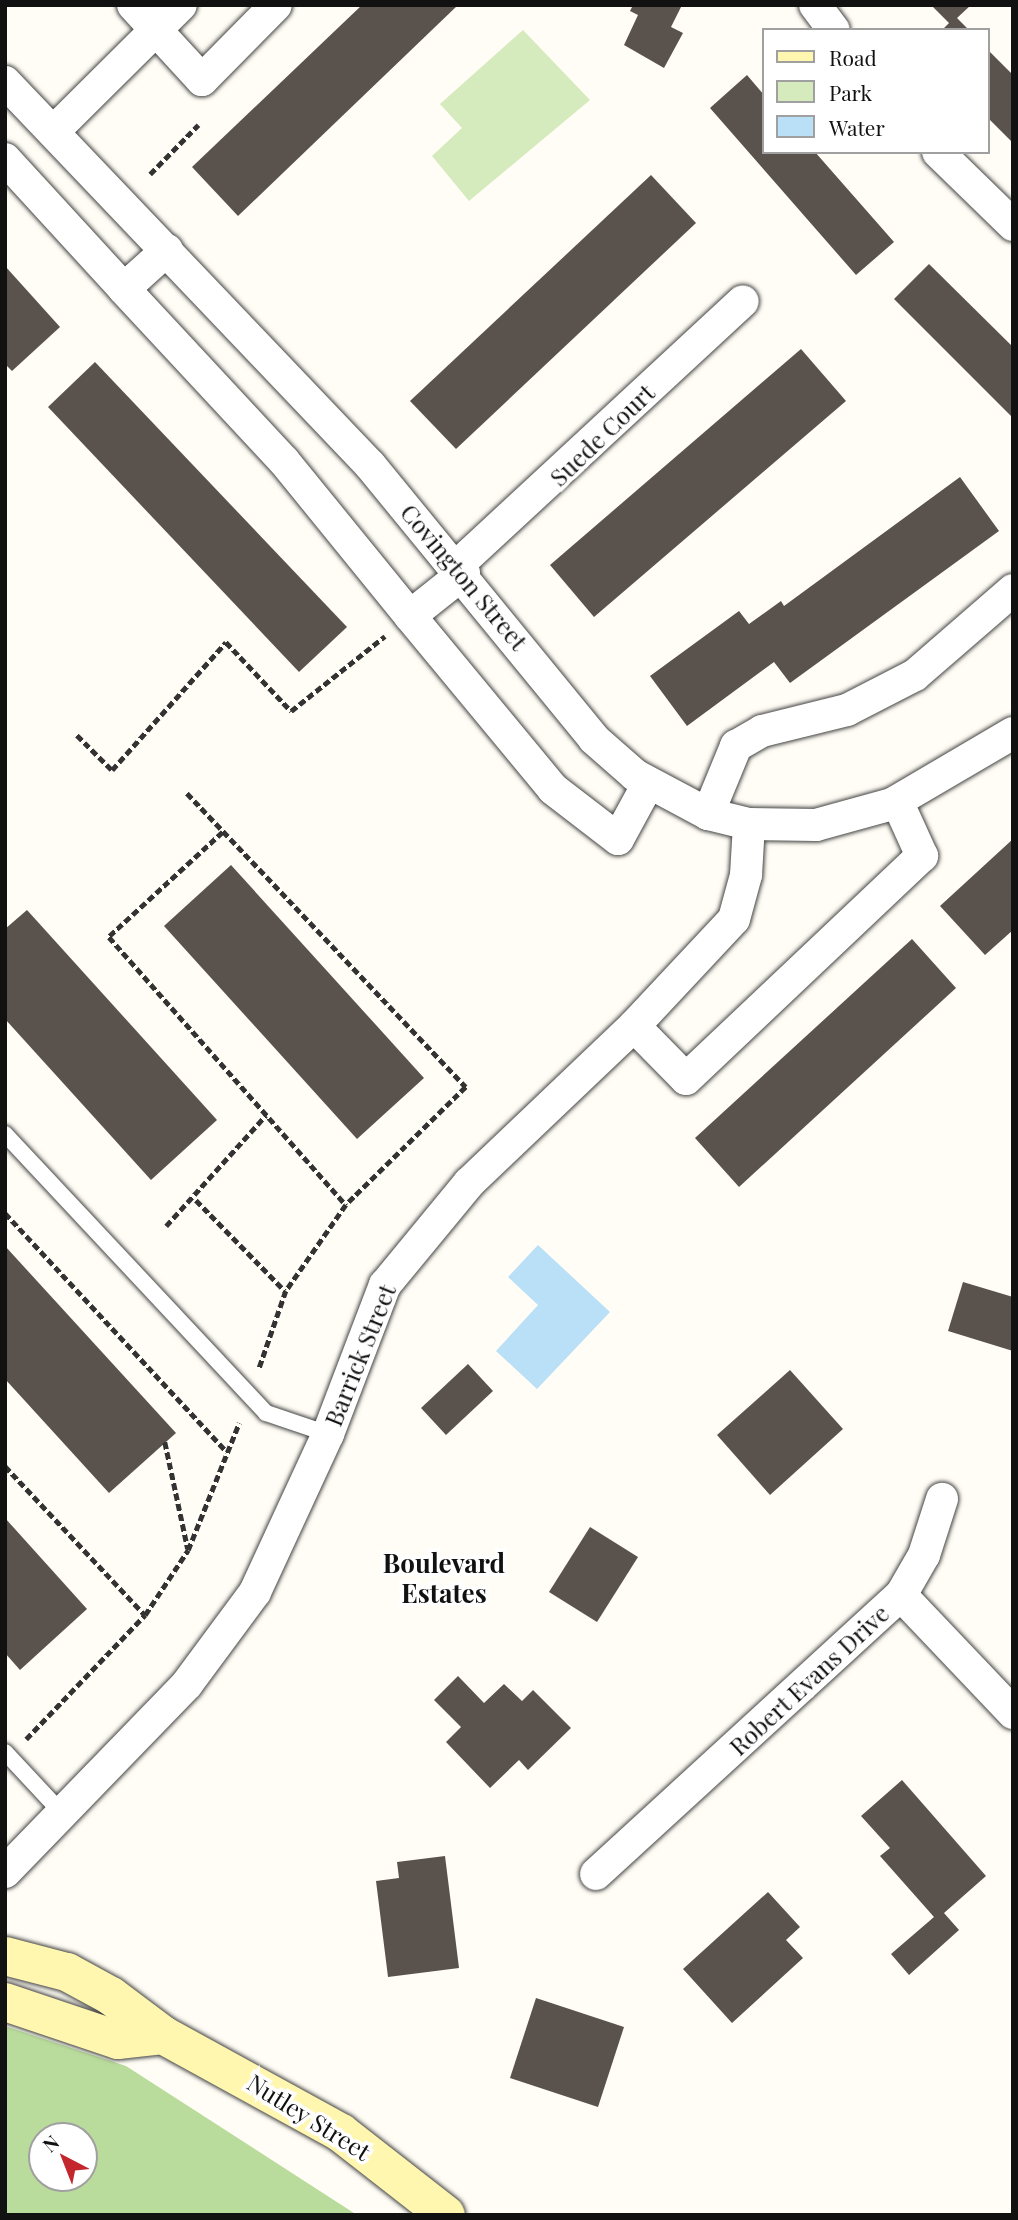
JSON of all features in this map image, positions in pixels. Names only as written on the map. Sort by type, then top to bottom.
[{"type":"main road","name":"Nutley Street","points":[[5,1956],[67,1972],[163,2035],[341,2133],[446,2215]]},
{"type":"main road","points":[[5,2002],[118,2040],[163,2035]]},
{"type":"street","points":[[134,5],[202,80],[276,5]]},
{"type":"street","points":[[53,132],[181,5]]},
{"type":"street","points":[[815,5],[832,28]]},
{"type":"street","name":"Covington Street","points":[[5,82],[167,250],[461,569],[594,738],[648,784],[708,814],[749,824],[816,825],[897,801],[1013,733]]},
{"type":"street","points":[[940,154],[1013,225]]},
{"type":"street","points":[[5,159],[284,461],[553,789],[618,839],[648,784]]},
{"type":"street","points":[[124,289],[167,250]]},
{"type":"street","name":"Suede Court","points":[[410,616],[743,301]]},
{"type":"street","points":[[708,814],[736,746],[762,731],[847,709],[915,675],[1013,590]]},
{"type":"street","points":[[634,1026],[685,1079],[922,856],[897,801]]},
{"type":"street","name":"Barrick Street","points":[[5,1872],[187,1684],[255,1592],[328,1434],[385,1285],[469,1183],[634,1026],[734,919],[746,875],[749,824]]},
{"type":"street","points":[[901,1595],[924,1556],[942,1499]]},
{"type":"street","name":"Robert Evans Drive","points":[[596,1874],[901,1595],[1013,1713]]},
{"type":"lane","points":[[5,1134],[266,1413],[328,1434]]},
{"type":"lane","points":[[5,1752],[61,1812]]},
{"type":"path","points":[[150,174],[198,125]]},
{"type":"path","points":[[77,735],[112,771],[226,642],[292,711],[385,636]]},
{"type":"path","points":[[25,1740],[145,1615],[188,1550],[250,1396],[285,1291],[345,1205],[466,1087],[187,793]]},
{"type":"path","points":[[223,832],[109,937],[345,1205]]},
{"type":"path","points":[[166,1226],[196,1200],[266,1115]]},
{"type":"path","points":[[196,1200],[285,1291]]},
{"type":"path","points":[[5,1213],[228,1452]]},
{"type":"path","points":[[165,1442],[188,1550]]},
{"type":"path","points":[[5,1466],[145,1615]]},
{"type":"green space","points":[[523,30],[590,100],[469,201],[432,156],[462,128],[440,104]]},
{"type":"green space","points":[[5,2026],[126,2066],[357,2215],[5,2215]]},
{"type":"water","points":[[538,1245],[610,1312],[537,1389],[496,1351],[538,1305],[508,1277]]},
{"type":"building","points":[[362,5],[458,5],[238,216],[192,167]]},
{"type":"building","points":[[633,5],[682,5],[671,27],[683,33],[664,68],[624,45],[638,15],[630,11]]},
{"type":"building","points":[[931,5],[971,5],[957,18],[967,28],[944,28],[949,23]]},
{"type":"building","points":[[990,52],[1013,75],[1013,143],[990,120]]},
{"type":"building","points":[[747,75],[762,93],[762,154],[817,154],[894,242],[856,275],[710,108]]},
{"type":"building","points":[[651,175],[696,223],[456,449],[410,401]]},
{"type":"building","points":[[929,264],[1013,347],[1013,418],[894,299]]},
{"type":"building","points":[[5,266],[60,327],[12,371],[5,364]]},
{"type":"building","points":[[801,349],[846,401],[594,617],[550,565]]},
{"type":"building","points":[[95,362],[347,627],[299,672],[48,407]]},
{"type":"building","points":[[960,477],[999,531],[790,683],[774,662],[687,726],[650,676],[739,611],[749,624],[781,601],[784,606]]},
{"type":"building","points":[[1013,839],[1013,930],[985,955],[940,906]]},
{"type":"building","points":[[231,865],[424,1078],[357,1139],[164,926]]},
{"type":"building","points":[[27,910],[217,1120],[151,1180],[5,1019],[5,929]]},
{"type":"building","points":[[912,939],[956,988],[739,1187],[695,1138]]},
{"type":"building","points":[[5,1246],[176,1433],[109,1493],[5,1379]]},
{"type":"building","points":[[963,1282],[1013,1297],[1013,1351],[948,1331]]},
{"type":"building","points":[[468,1364],[493,1391],[446,1435],[421,1408]]},
{"type":"building","points":[[790,1370],[843,1429],[770,1495],[717,1435]]},
{"type":"building","points":[[5,1518],[87,1609],[20,1670],[5,1653]]},
{"type":"building","points":[[590,1527],[638,1557],[597,1622],[549,1592]]},
{"type":"building","points":[[458,1676],[484,1703],[504,1684],[522,1701],[533,1690],[571,1728],[528,1770],[519,1760],[490,1788],[446,1742],[461,1727],[434,1700]]},
{"type":"building","points":[[902,1780],[986,1876],[944,1913],[959,1930],[909,1975],[891,1954],[934,1917],[880,1856],[890,1848],[861,1816]]},
{"type":"building","points":[[445,1856],[459,1968],[388,1977],[376,1881],[399,1878],[397,1862]]},
{"type":"building","points":[[768,1892],[800,1927],[786,1940],[803,1958],[732,2023],[683,1969]]},
{"type":"building","points":[[536,1998],[624,2027],[598,2107],[510,2078]]},
{"type":"district","name":"Boulevard Estates","points":[[444,1578]]}]
